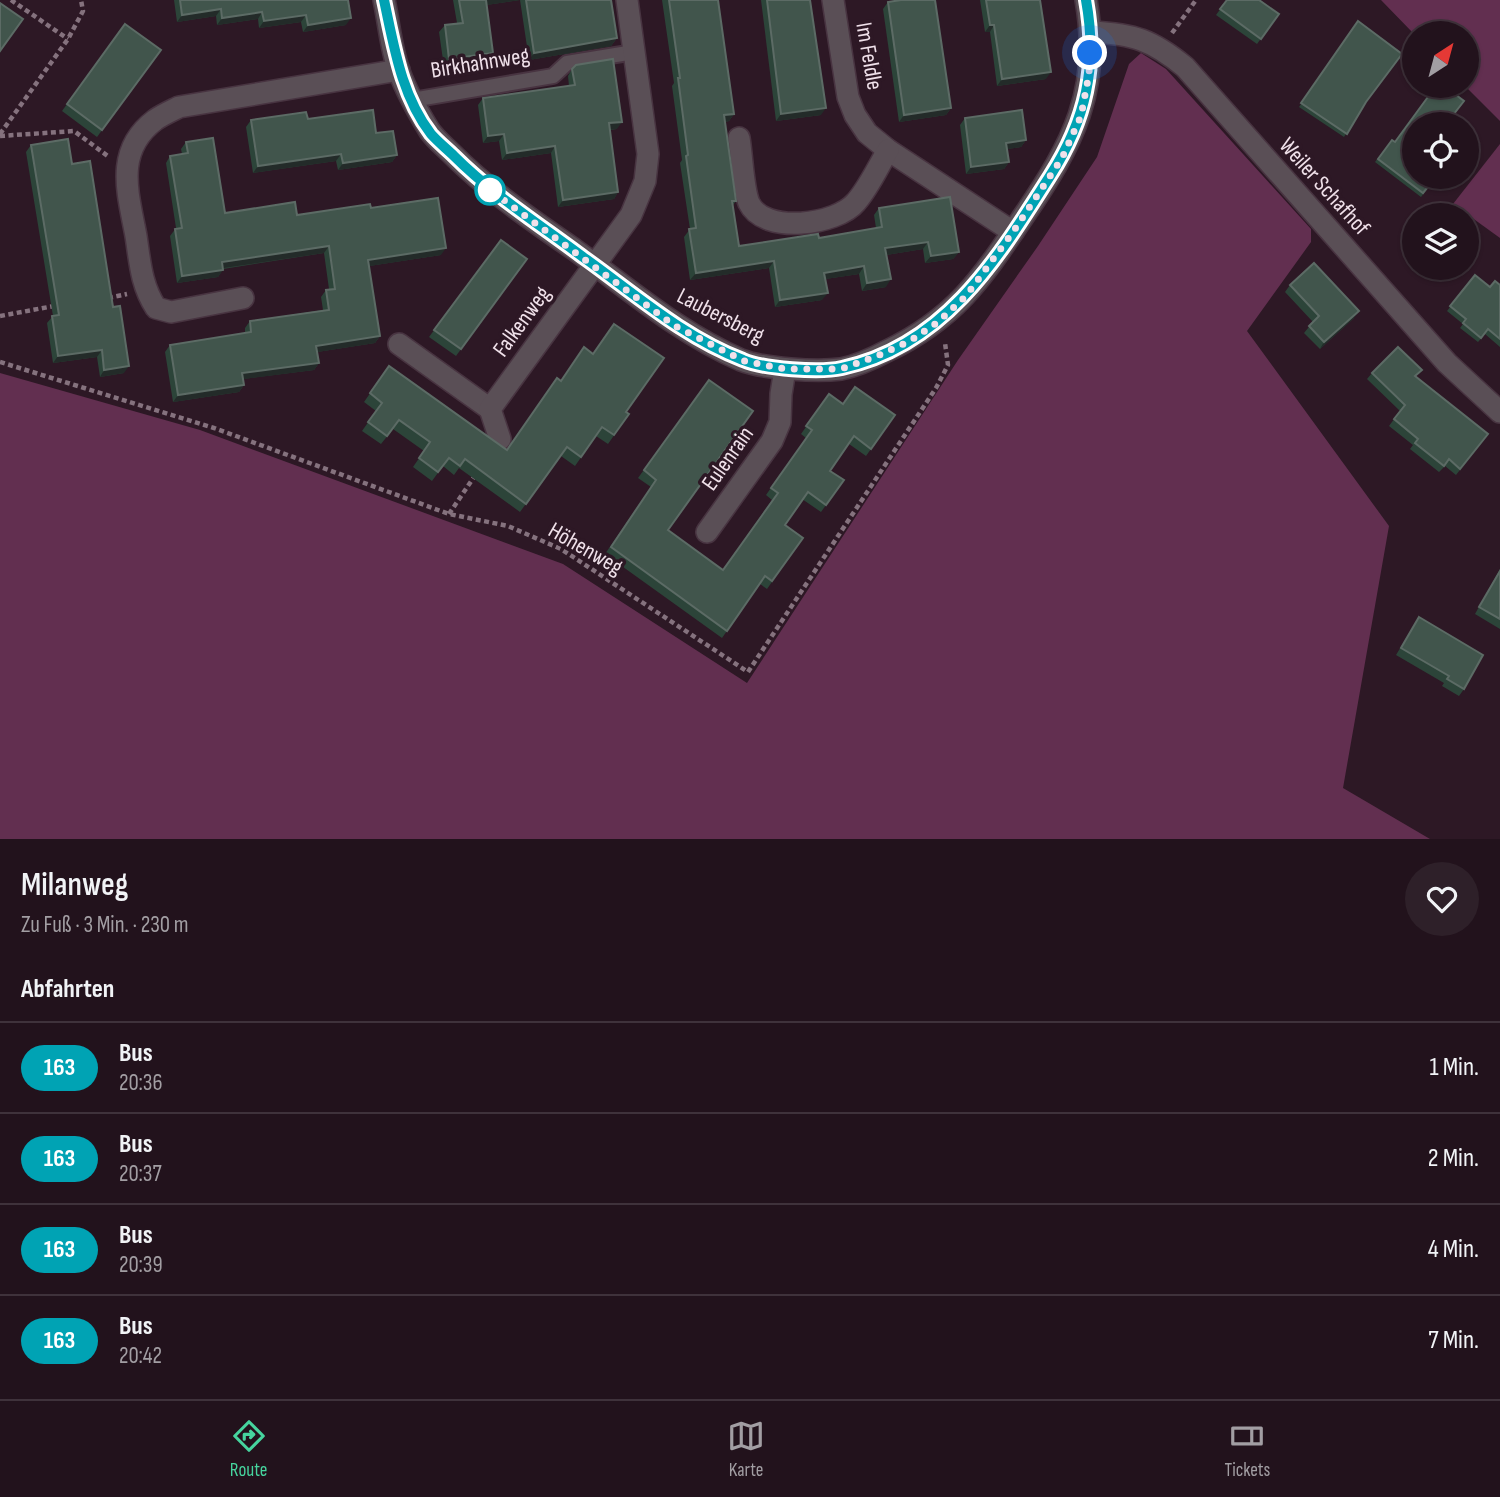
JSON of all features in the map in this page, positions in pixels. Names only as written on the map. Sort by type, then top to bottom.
[{"type":"street","name":"Laubersberg","points":[[384,0],[398,70],[412,100],[431,133],[482,184],[596,265],[675,326],[744,361],[785,369],[841,369],[877,356],[910,341],[938,322],[966,296],[1062,158],[1081,116],[1089,74],[1092,32],[1086,0]]},
{"type":"street","points":[[596,265],[631,215],[645,181],[648,154],[626,0]]},
{"type":"street","name":"Im Feldle","points":[[833,0],[849,97],[855,116],[867,133],[888,150],[1013,232]]},
{"type":"street","name":"Weiler Schafhof","points":[[1092,32],[1118,33],[1161,47],[1185,67],[1447,363],[1500,412]]},
{"type":"street","points":[[243,298],[171,312],[156,308],[145,291],[127,183],[127,164],[137,139],[155,120],[179,107],[398,70]]},
{"type":"street","points":[[739,138],[749,202],[758,216],[774,223],[820,221],[843,213],[856,202],[888,150]]},
{"type":"street","name":"Falkenweg","points":[[490,409],[596,265]]},
{"type":"street","points":[[399,344],[490,409],[500,439]]},
{"type":"street","name":"Eulenrain","points":[[707,532],[772,441],[780,422],[780,394],[785,369]]},
{"type":"lane","name":"Birkhahnweg","points":[[412,100],[553,76],[568,63],[634,52]]},
{"type":"path","points":[[11,0],[68,39]]},
{"type":"path","points":[[0,135],[68,39],[83,10],[81,0]]},
{"type":"path","points":[[1161,47],[1196,0]]},
{"type":"path","points":[[0,135],[74,131],[115,161],[127,164]]},
{"type":"path","points":[[106,298],[145,291]]},
{"type":"path","points":[[0,316],[66,304]]},
{"type":"path","name":"Höhenweg","points":[[0,362],[214,428],[449,513],[508,526],[561,549],[747,672],[936,388],[948,365],[938,322]]},
{"type":"path","points":[[449,513],[478,471]]},
{"type":"shaded area","points":[[1381,0],[1500,0],[1500,121],[1477,98],[1479,21],[1402,22]]},
{"type":"shaded area","points":[[1141,53],[1166,69],[1311,229],[1311,242],[1247,331],[1389,526],[1343,788],[1430,839],[0,839],[0,373],[200,430],[563,564],[747,683],[958,360],[1097,157],[1129,64]]},
{"type":"shaded area","points":[[1500,144],[1500,238],[1479,223],[1479,203],[1454,203],[1465,189],[1479,189],[1479,171]]},
{"type":"building","points":[[180,0],[348,0],[351,18],[308,25],[306,15],[264,21],[262,12],[222,18],[221,9],[182,15]]},
{"type":"building","points":[[459,0],[486,0],[493,53],[449,59],[445,25],[463,23]]},
{"type":"building","points":[[526,0],[611,0],[617,38],[534,53]]},
{"type":"building","points":[[669,0],[718,0],[734,114],[724,115],[736,201],[732,201],[739,246],[818,234],[819,238],[882,227],[879,208],[950,197],[959,252],[931,256],[928,242],[885,248],[891,279],[867,283],[864,266],[824,273],[828,293],[780,300],[774,261],[696,273],[689,229],[696,228]]},
{"type":"building","points":[[767,0],[810,0],[826,108],[781,114]]},
{"type":"building","points":[[935,0],[951,108],[904,115],[888,2]]},
{"type":"building","points":[[986,0],[1040,0],[1051,72],[1002,79],[994,25],[990,25]]},
{"type":"building","points":[[1227,0],[1259,0],[1279,14],[1261,39],[1220,9]]},
{"type":"building","points":[[0,3],[23,19],[0,51]]},
{"type":"building","points":[[1358,21],[1402,54],[1366,102],[1347,134],[1301,103]]},
{"type":"building","points":[[125,24],[161,50],[102,130],[67,104]]},
{"type":"building","points":[[613,59],[622,122],[609,123],[618,192],[563,200],[555,146],[507,153],[504,134],[488,136],[483,98],[575,85],[572,69],[576,65]]},
{"type":"building","points":[[1427,98],[1460,98],[1464,101],[1455,112],[1417,112]]},
{"type":"building","points":[[373,110],[376,133],[393,131],[397,155],[343,163],[341,154],[258,166],[251,120],[306,112],[308,119]]},
{"type":"building","points":[[1022,110],[1026,140],[1006,143],[1009,162],[971,167],[965,118]]},
{"type":"building","points":[[1402,132],[1402,177],[1378,159],[1392,140],[1395,142]]},
{"type":"building","points":[[213,138],[225,213],[295,202],[297,215],[370,204],[371,208],[438,198],[446,248],[368,260],[380,336],[316,346],[319,363],[242,373],[244,385],[178,395],[170,345],[251,332],[250,321],[329,310],[326,290],[335,289],[329,246],[222,262],[223,270],[182,276],[175,229],[182,228],[170,156],[188,153],[186,142]]},
{"type":"building","points":[[68,139],[72,164],[90,161],[113,307],[120,306],[129,366],[104,370],[102,350],[58,356],[52,316],[59,315],[31,145]]},
{"type":"building","points":[[501,240],[527,259],[461,349],[434,330]]},
{"type":"building","points":[[1314,263],[1359,311],[1324,342],[1309,326],[1319,316],[1290,285]]},
{"type":"building","points":[[1479,278],[1490,287],[1495,281],[1500,285],[1500,339],[1488,329],[1481,338],[1463,323],[1466,319],[1450,306],[1471,280]]},
{"type":"building","points":[[614,324],[664,358],[626,412],[629,414],[614,435],[602,427],[581,457],[567,447],[526,504],[465,459],[460,466],[449,458],[438,472],[419,458],[430,442],[399,420],[387,436],[368,422],[382,403],[370,393],[389,366],[507,450],[557,378],[561,381],[584,347],[593,354]]},
{"type":"building","points":[[1398,347],[1422,370],[1415,376],[1488,434],[1460,469],[1449,459],[1444,466],[1415,443],[1418,439],[1394,419],[1405,405],[1372,373]]},
{"type":"building","points":[[709,380],[753,411],[668,530],[723,570],[778,493],[771,488],[812,430],[806,426],[829,394],[843,404],[855,387],[895,415],[871,449],[854,436],[830,471],[844,480],[826,505],[808,492],[785,525],[803,538],[772,581],[765,576],[727,631],[611,547],[656,480],[644,470]]},
{"type":"building","points":[[1500,571],[1500,619],[1479,607]]},
{"type":"building","points":[[1419,617],[1483,655],[1464,689],[1447,679],[1449,676],[1401,648]]},
{"type":"bus line","name":"163","points":[[384,0],[398,70],[412,100],[431,133],[482,184],[596,265],[675,326],[744,361],[785,369],[841,369],[910,341],[938,322],[966,296],[1038,195],[1062,158],[1081,116],[1089,74],[1092,32],[1086,0]]},
{"type":"route","points":[[490,190],[482,184],[596,265],[675,326],[744,361],[785,369],[841,369],[910,341],[938,322],[966,296],[1062,158],[1081,116],[1090,53]]}]
